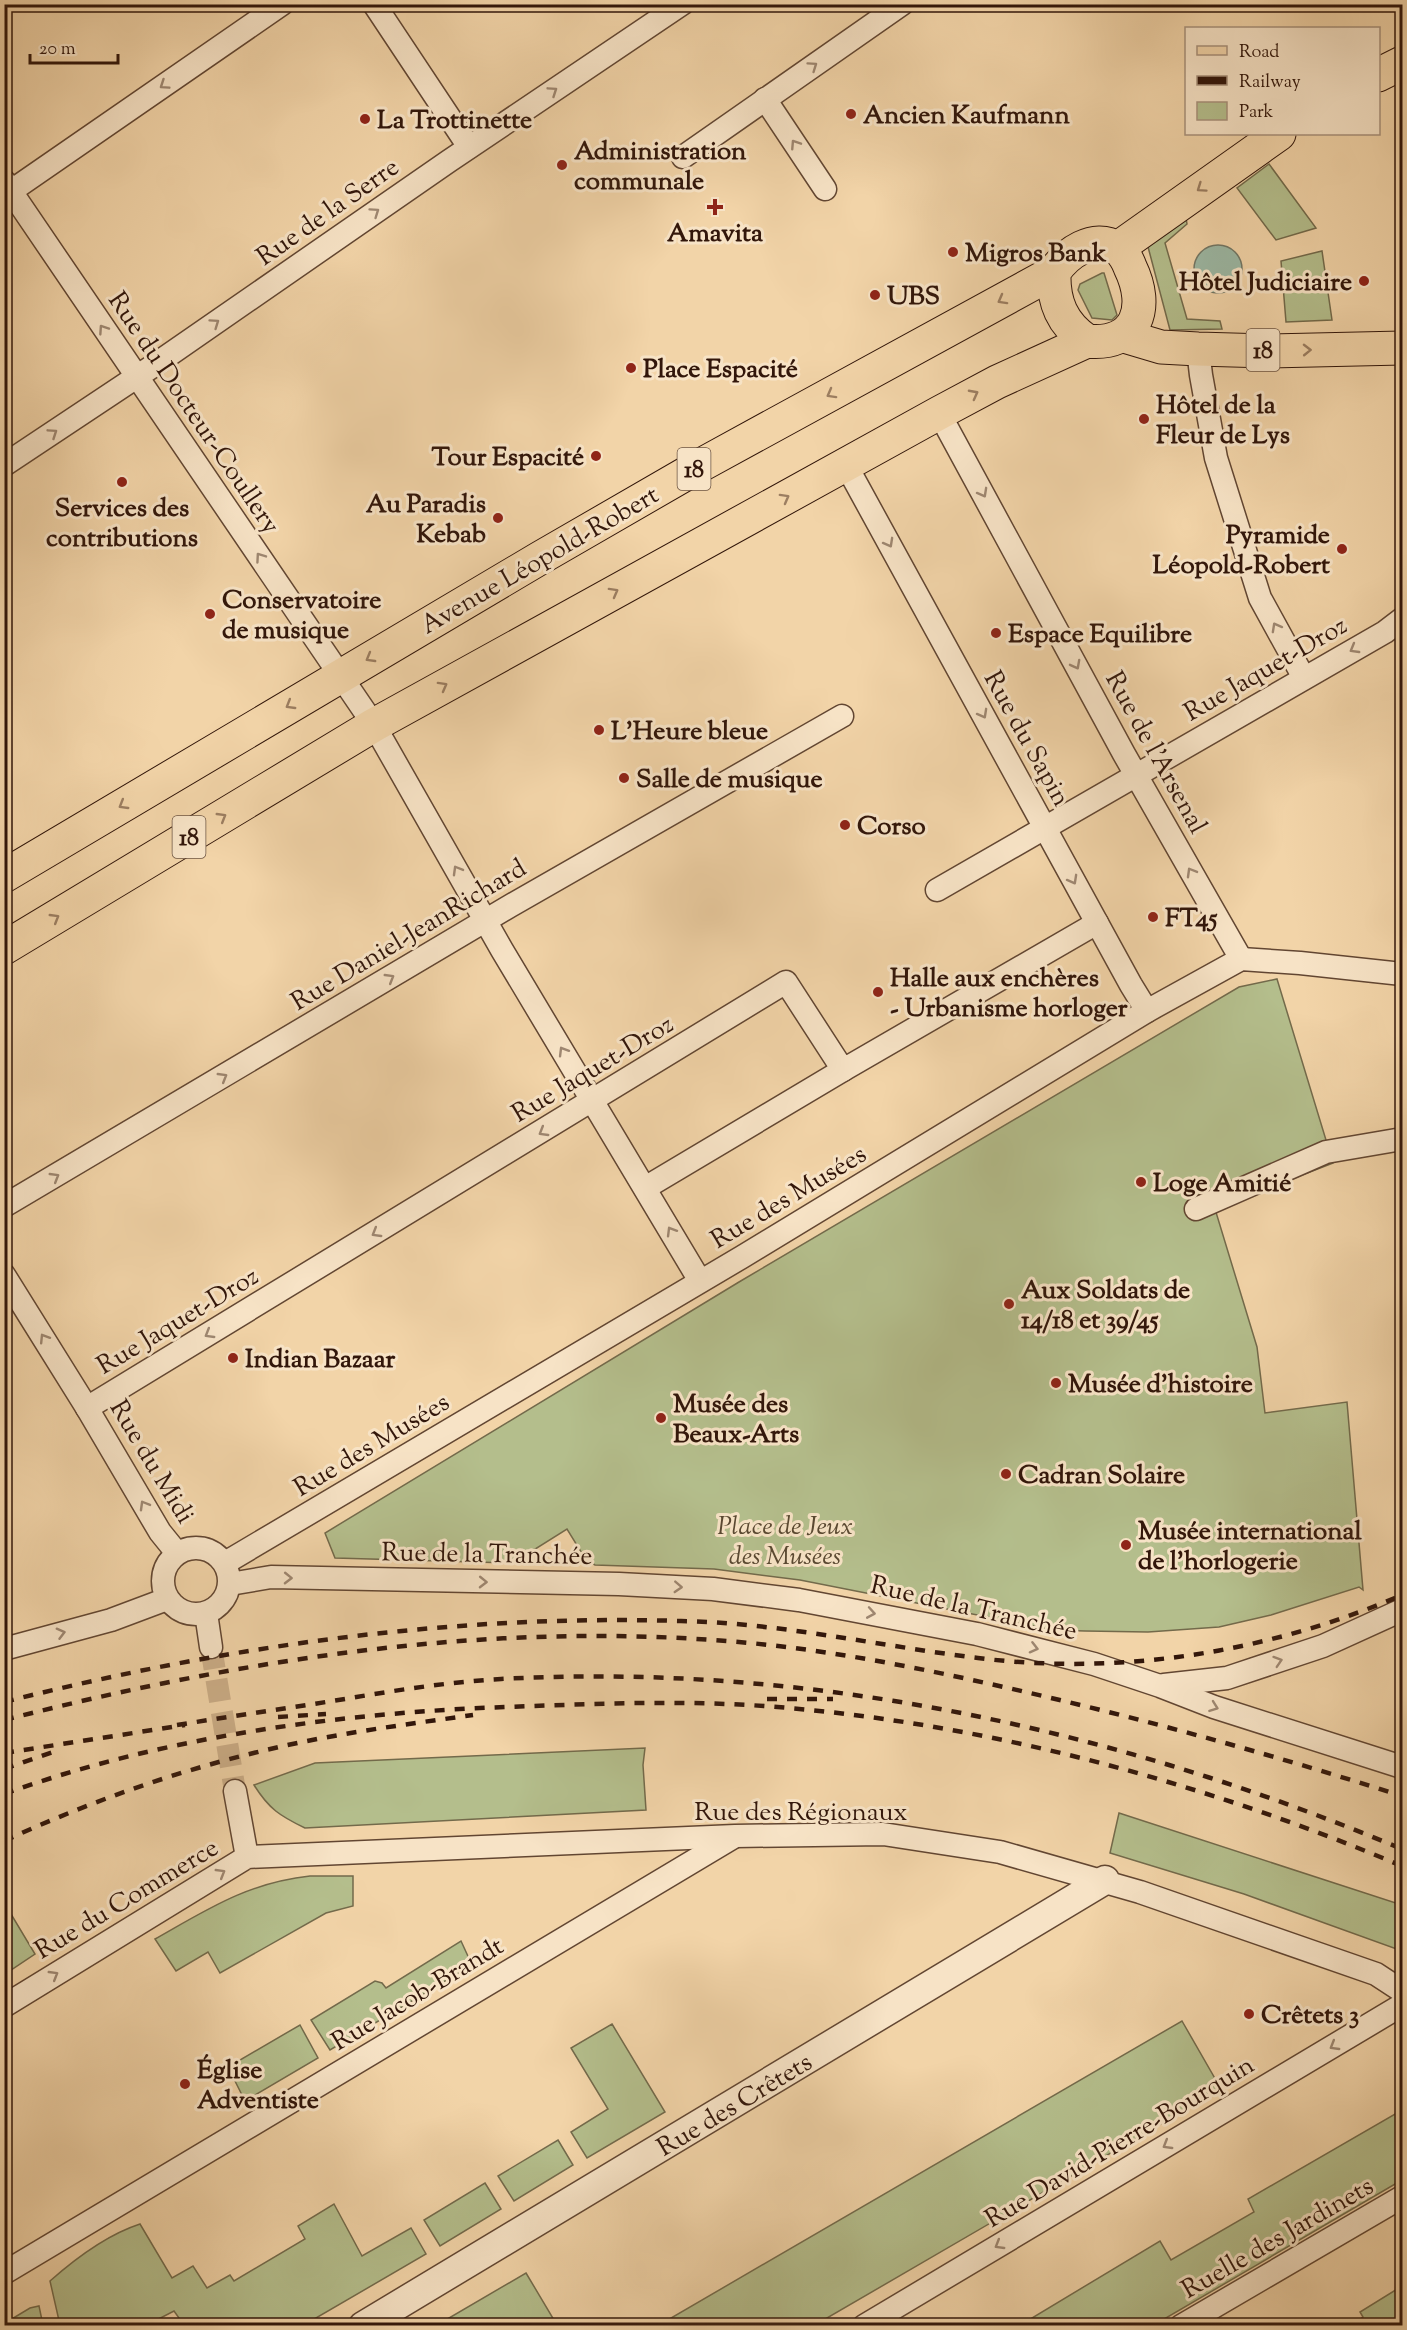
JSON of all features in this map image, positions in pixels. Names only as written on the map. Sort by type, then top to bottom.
[{"type":"main road","points":[[1380,74],[1402,63]]},
{"type":"main road","points":[[1125,336],[1133,328],[1137,315],[1138,288],[1127,260],[1118,248],[1278,135]]},
{"type":"main road","name":"18","points":[[1054,272],[1070,253],[1081,247],[1093,244],[1118,248]]},
{"type":"main road","points":[[1054,272],[1055,295],[1062,316],[1077,335],[1087,342]]},
{"type":"main road","name":"Avenue Léopold-Robert","points":[[4,876],[340,675],[691,471],[1054,272]]},
{"type":"main road","name":"18","points":[[4,948],[374,725],[853,478],[939,413],[997,382],[1087,342],[1100,343],[1125,336],[1161,346],[1198,349],[1267,351],[1402,348]]},
{"type":"street","points":[[7,189],[282,4]]},
{"type":"street","points":[[374,4],[469,147]]},
{"type":"street","name":"Rue de la Serre","points":[[4,465],[682,4]]},
{"type":"street","points":[[683,157],[902,4]]},
{"type":"street","points":[[765,99],[825,189]]},
{"type":"street","name":"Rue du Docteur-Coullery","points":[[7,189],[340,675]]},
{"type":"street","points":[[1198,349],[1216,458],[1260,598],[1304,678]]},
{"type":"street","name":"Rue de l'Arsenal","points":[[939,413],[1137,777],[1241,959]]},
{"type":"street","name":"Rue du Sapin","points":[[853,478],[1147,1011]]},
{"type":"street","name":"Rue Jaquet-Droz","points":[[937,890],[1137,777],[1384,632],[1402,619]]},
{"type":"street","points":[[340,675],[374,725],[486,921],[700,1281]]},
{"type":"street","name":"Rue Daniel-JeanRichard","points":[[4,1206],[486,921],[842,716]]},
{"type":"street","points":[[645,1188],[1097,923]]},
{"type":"street","points":[[1241,959],[1402,974]]},
{"type":"street","name":"Rue des Musées","points":[[227,1573],[700,1281],[1147,1011],[1241,959]]},
{"type":"street","name":"Rue Jaquet-Droz","points":[[87,1408],[786,982],[843,1070]]},
{"type":"street","points":[[1196,1209],[1326,1152],[1402,1139]]},
{"type":"street","name":"Rue du Midi","points":[[4,1275],[87,1408],[160,1532],[177,1553]]},
{"type":"street","points":[[187,1548],[208,1550],[227,1573],[222,1602],[215,1609],[206,1613],[195,1615],[175,1607],[167,1599],[163,1589],[164,1569],[177,1553],[187,1548]]},
{"type":"street","name":"Rue de la Tranchée","points":[[227,1573],[271,1577],[619,1584],[713,1589],[799,1600],[977,1634],[1094,1664],[1214,1707],[1402,1767]]},
{"type":"street","points":[[4,1649],[111,1620],[167,1599]]},
{"type":"street","points":[[1160,1686],[1227,1678],[1323,1646],[1402,1610]]},
{"type":"street","points":[[206,1613],[212,1647]]},
{"type":"street","points":[[235,1791],[247,1857]]},
{"type":"street","name":"Rue des Régionaux","points":[[247,1857],[735,1836],[883,1834],[1000,1852],[1105,1880],[1376,1974],[1402,1991]]},
{"type":"street","name":"Rue Jacob-Brandt","points":[[4,2273],[735,1836]]},
{"type":"street","name":"Rue du Commerce","points":[[4,2006],[247,1857]]},
{"type":"street","name":"Rue des Crêtets","points":[[363,2325],[1105,1880]]},
{"type":"street","name":"Rue David-Pierre-Bourquin","points":[[864,2325],[1402,2005]]},
{"type":"street","name":"Ruelle des Jardinets","points":[[1181,2325],[1402,2197]]},
{"type":"green space","points":[[1269,164],[1316,228],[1276,240],[1237,188]]},
{"type":"green space","points":[[1186,218],[1187,224],[1165,243],[1187,319],[1220,321],[1222,329],[1170,330],[1147,243]]},
{"type":"green space","points":[[1322,251],[1332,320],[1286,322],[1281,261]]},
{"type":"green space","points":[[1104,273],[1117,315],[1112,320],[1092,318],[1078,290],[1080,284]]},
{"type":"green space","name":"Place de Jeux des Musées","points":[[1277,979],[1333,1163],[1215,1209],[1257,1347],[1265,1413],[1347,1402],[1363,1590],[1359,1587],[1271,1615],[1219,1627],[1148,1632],[1085,1631],[1054,1630],[800,1580],[714,1569],[595,1565],[586,1560],[567,1529],[513,1563],[335,1558],[325,1533],[739,1282],[1239,987]]},
{"type":"green space","points":[[645,1748],[643,1765],[646,1810],[305,1828],[276,1811],[254,1785],[315,1763]]},
{"type":"green space","points":[[1119,1813],[1402,1905],[1402,1951],[1244,1894],[1110,1853]]},
{"type":"green space","points":[[310,1876],[353,1876],[353,1906],[326,1913],[220,1973],[208,1952],[176,1971],[155,1939],[247,1891],[287,1879]]},
{"type":"green space","points":[[5,1906],[35,1954],[5,1974]]},
{"type":"green space","points":[[461,1941],[472,1965],[330,2050],[311,2020],[375,1981],[382,1983],[386,1988]]},
{"type":"green space","points":[[1182,2021],[1221,2089],[815,2325],[659,2325]]},
{"type":"green space","points":[[612,2024],[665,2112],[587,2158],[571,2132],[608,2109],[571,2048]]},
{"type":"green space","points":[[300,2025],[318,2058],[245,2101],[228,2067]]},
{"type":"green space","points":[[1402,2110],[1402,2180],[1154,2325],[1030,2326],[1027,2321],[1160,2241],[1171,2260],[1254,2212],[1248,2199]]},
{"type":"green space","points":[[558,2140],[573,2165],[514,2201],[498,2176]]},
{"type":"green space","points":[[485,2183],[501,2209],[440,2246],[424,2220]]},
{"type":"green space","points":[[334,2204],[362,2256],[411,2228],[426,2254],[304,2325],[184,2325],[174,2311],[147,2325],[60,2325],[50,2281],[92,2248],[115,2234],[140,2224],[172,2278],[193,2266],[207,2288],[230,2275],[234,2281],[305,2239],[298,2226]]},
{"type":"green space","points":[[526,2273],[557,2325],[437,2325]]},
{"type":"green space","points":[[1402,2286],[1402,2325],[1351,2325],[1363,2317],[1360,2312]]},
{"type":"green space","points":[[39,2306],[43,2325],[5,2325],[30,2308]]},
{"type":"shaded area","points":[[1213,245],[1223,245],[1235,252],[1242,264],[1242,274],[1235,286],[1223,293],[1213,293],[1198,282],[1194,274],[1194,264],[1205,249]]},
{"type":"tunnel","points":[[211,1647],[235,1791]]},
{"type":"railway","points":[[4,1702],[87,1682],[255,1650],[340,1638],[510,1623],[595,1620],[718,1623],[793,1630],[941,1653],[1032,1663],[1086,1664],[1140,1661],[1194,1655],[1248,1645],[1352,1615],[1402,1595]]},
{"type":"railway","points":[[4,1720],[179,1680],[267,1664],[356,1652],[445,1642],[534,1637],[623,1636],[713,1640],[833,1654],[991,1684],[1170,1728],[1402,1796]]},
{"type":"railway","points":[[177,1725],[442,1684],[482,1680],[617,1677],[732,1682],[847,1694],[961,1713],[1074,1738],[1185,1770],[1294,1807],[1402,1849]]},
{"type":"railway","points":[[767,1699],[833,1699]]},
{"type":"railway","points":[[4,1794],[125,1757],[251,1731],[315,1722],[442,1710],[505,1707],[634,1703],[731,1704],[846,1714],[928,1726],[1009,1741],[1089,1760],[1248,1807],[1402,1866]]},
{"type":"railway","points":[[278,1717],[326,1714]]},
{"type":"railway","points":[[4,1841],[131,1790],[229,1759],[340,1735],[473,1715]]},
{"type":"railway","points":[[4,1753],[185,1725]]},
{"type":"railway","points":[[4,1769],[59,1750]]},
{"type":"place","name":"Ancien Kaufmann","points":[[851,114]]},
{"type":"place","name":"La Trottinette","points":[[365,119]]},
{"type":"place","name":"Administration communale","points":[[562,165]]},
{"type":"place","name":"Amavita","points":[[715,207]]},
{"type":"place","name":"Migros Bank","points":[[953,252]]},
{"type":"place","name":"Hôtel Judiciaire","points":[[1364,281]]},
{"type":"place","name":"UBS","points":[[875,295]]},
{"type":"place","name":"Place Espacité","points":[[631,368]]},
{"type":"place","name":"Hôtel de la Fleur de Lys","points":[[1144,419]]},
{"type":"place","name":"Tour Espacité","points":[[596,456]]},
{"type":"place","name":"Services des contributions","points":[[122,482]]},
{"type":"place","name":"Au Paradis Kebab","points":[[498,518]]},
{"type":"place","name":"Pyramide Léopold-Robert","points":[[1342,549]]},
{"type":"place","name":"Conservatoire de musique","points":[[210,614]]},
{"type":"place","name":"Espace Equilibre","points":[[996,633]]},
{"type":"place","name":"L'Heure bleue","points":[[599,730]]},
{"type":"place","name":"Salle de musique","points":[[624,778]]},
{"type":"place","name":"Corso","points":[[845,825]]},
{"type":"place","name":"FT45","points":[[1153,917]]},
{"type":"place","name":"Halle aux enchères - Urbanisme horloger","points":[[878,992]]},
{"type":"place","name":"Loge Amitié","points":[[1141,1182]]},
{"type":"place","name":"Aux Soldats de 14/18 et 39/45","points":[[1009,1304]]},
{"type":"place","name":"Indian Bazaar","points":[[233,1358]]},
{"type":"place","name":"Musée d'histoire","points":[[1056,1383]]},
{"type":"place","name":"Musée des Beaux-Arts","points":[[661,1418]]},
{"type":"place","name":"Cadran Solaire","points":[[1006,1474]]},
{"type":"place","name":"Musée international de l'horlogerie","points":[[1126,1545]]},
{"type":"place","name":"Crêtets 3","points":[[1249,2014]]},
{"type":"place","name":"Église Adventiste","points":[[185,2084]]}]
